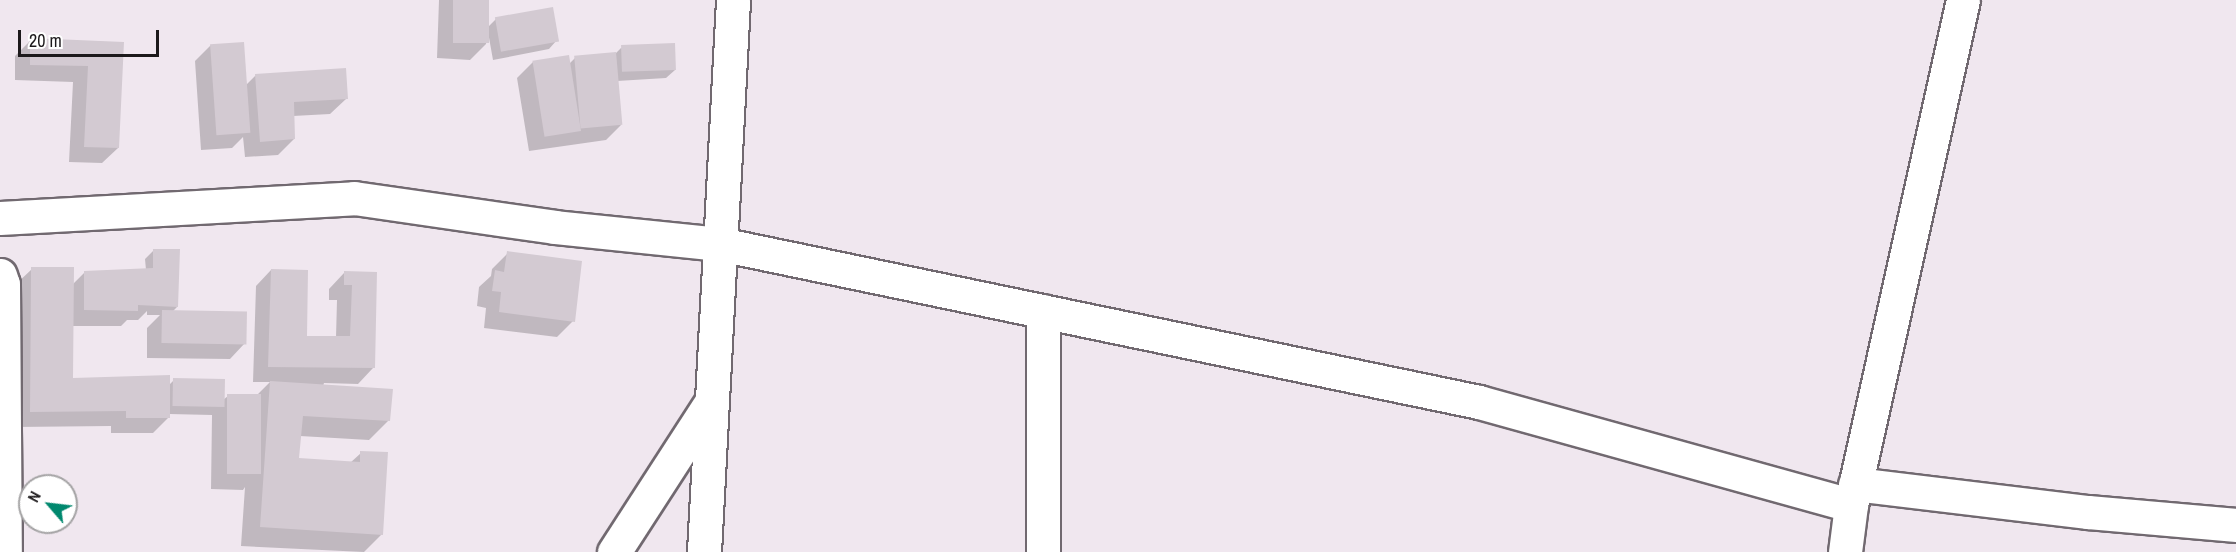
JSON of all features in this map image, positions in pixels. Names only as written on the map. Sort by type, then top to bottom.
[{"type":"street","points":[[704,552],[733,0]]},
{"type":"street","points":[[1845,552],[1853,494],[1963,0]]},
{"type":"street","points":[[0,219],[354,198],[555,227],[720,244],[1479,402],[1853,494],[2236,525]]},
{"type":"street","points":[[0,274],[3,284],[5,552]]},
{"type":"street","points":[[1043,311],[1043,552]]},
{"type":"street","points":[[614,552],[712,401]]},
{"type":"building","points":[[453,0],[489,0],[489,43],[453,43]]},
{"type":"building","points":[[553,7],[559,41],[501,52],[495,17]]},
{"type":"building","points":[[30,38],[124,42],[119,148],[84,147],[88,66],[30,65]]},
{"type":"building","points":[[244,42],[250,133],[216,135],[210,44]]},
{"type":"building","points":[[675,43],[676,70],[622,72],[621,45]]},
{"type":"building","points":[[616,52],[622,125],[581,128],[574,56]]},
{"type":"building","points":[[569,55],[581,131],[545,137],[532,61]]},
{"type":"building","points":[[346,68],[348,99],[294,102],[295,139],[260,142],[255,74]]},
{"type":"building","points":[[153,249],[180,249],[178,307],[138,305],[138,311],[84,310],[84,271],[153,268]]},
{"type":"building","points":[[507,251],[582,261],[575,322],[499,312],[501,292],[492,291],[495,270],[504,272]]},
{"type":"building","points":[[31,267],[74,267],[73,378],[170,375],[170,418],[126,418],[126,411],[30,412]]},
{"type":"building","points":[[271,269],[308,270],[307,336],[350,336],[352,285],[344,285],[344,271],[377,272],[375,368],[268,367]]},
{"type":"building","points":[[162,310],[247,311],[246,344],[161,343]]},
{"type":"building","points":[[173,378],[225,379],[225,407],[173,406]]},
{"type":"building","points":[[270,381],[393,389],[390,421],[303,416],[299,458],[360,462],[360,451],[388,452],[383,535],[260,527]]},
{"type":"building","points":[[227,394],[261,394],[261,474],[227,474]]}]
